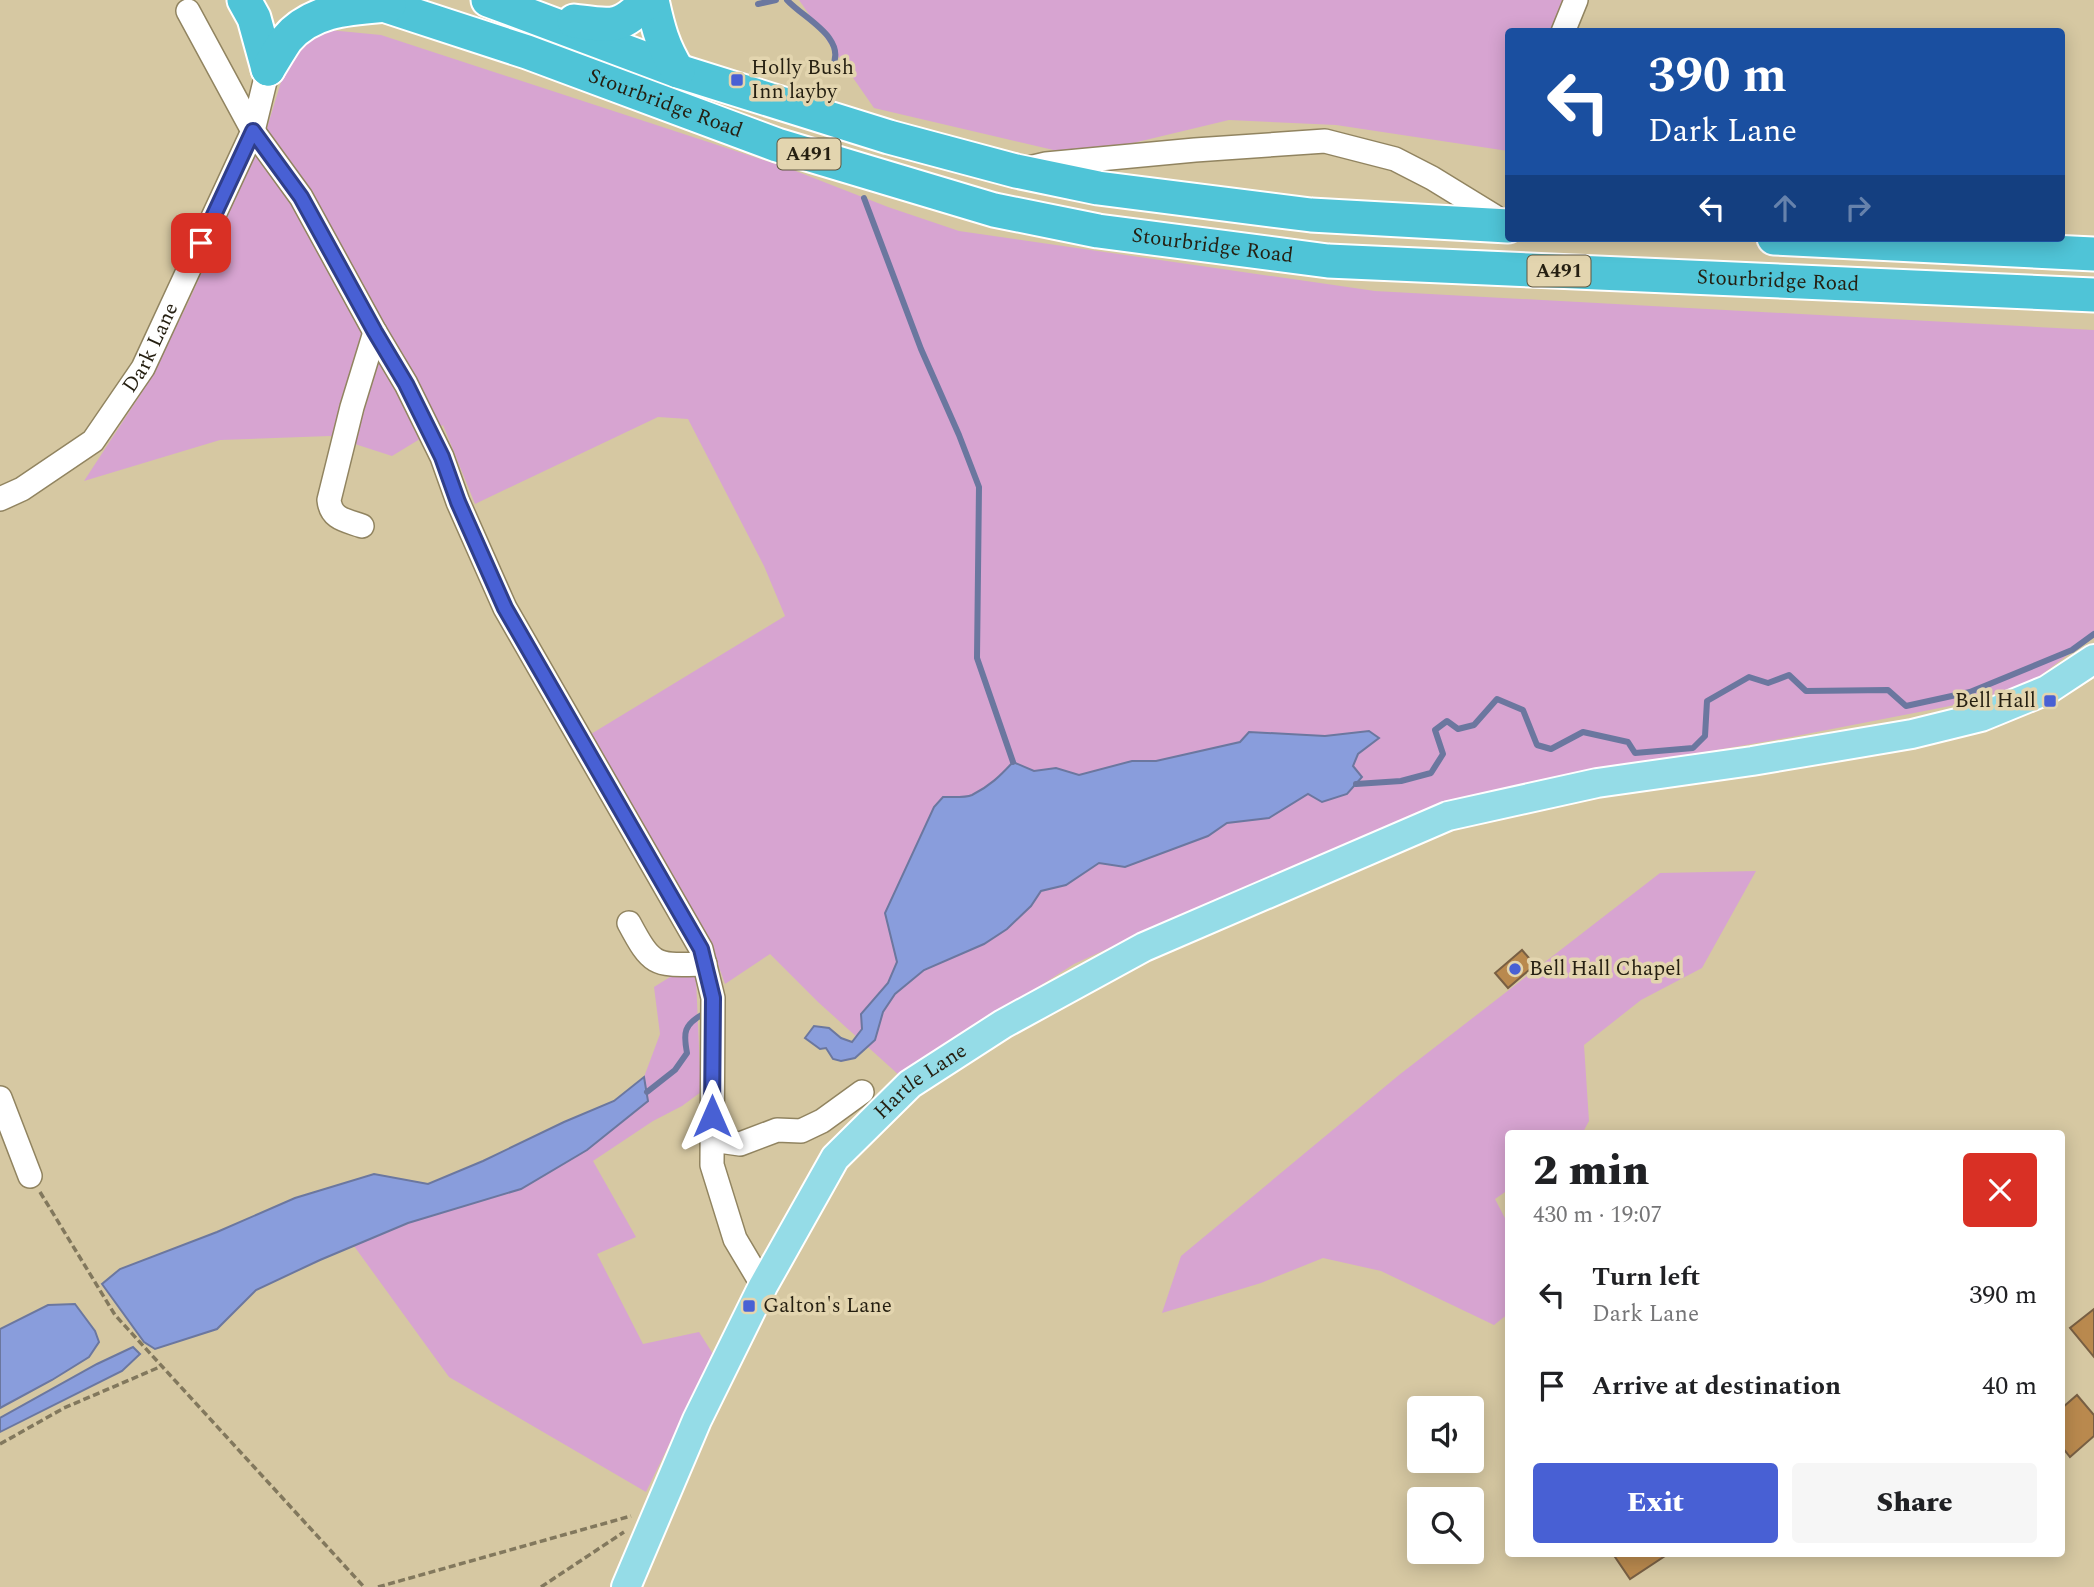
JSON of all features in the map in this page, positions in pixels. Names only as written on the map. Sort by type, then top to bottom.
[{"type":"highway","points":[[244,0],[254,18],[268,68]]},
{"type":"highway","name":"Stourbridge Road","points":[[488,0],[678,71],[889,136],[1016,171],[1098,188],[1311,215],[1505,225]]},
{"type":"highway","points":[[543,20],[610,25],[625,20],[650,0],[664,48],[678,71]]},
{"type":"highway","points":[[268,68],[288,38],[311,18],[378,3]]},
{"type":"highway","name":"Stourbridge Road","points":[[378,3],[527,52],[777,145],[994,210],[1098,231],[1328,261],[2094,295]]},
{"type":"highway","name":"Stourbridge Road","points":[[1833,242],[2085,259]]},
{"type":"main road","name":"Hartle Lane","points":[[626,1587],[697,1420],[763,1286],[835,1158],[910,1084],[1003,1024],[1144,947],[1448,816],[1597,783],[1752,761],[1924,731],[1981,717],[2047,690],[2094,659]]},
{"type":"street","points":[[1565,28],[1576,0]]},
{"type":"street","points":[[188,10],[253,131],[301,197],[406,384],[442,457],[458,502],[505,608],[701,949],[713,998],[712,1165],[735,1239],[763,1286]]},
{"type":"street","name":"Dark Lane","points":[[0,499],[22,489],[93,441],[143,369],[253,131],[268,68]]},
{"type":"street","points":[[1016,171],[1046,164],[1325,141],[1395,159],[1432,178],[1505,224]]},
{"type":"street","points":[[362,526],[336,517],[330,510],[329,500],[352,407],[375,332]]},
{"type":"street","points":[[629,923],[643,950],[652,960],[671,965],[705,964]]},
{"type":"street","points":[[712,1140],[740,1144],[777,1130],[801,1131],[822,1121],[862,1093]]},
{"type":"street","points":[[0,1098],[30,1176]]},
{"type":"path","points":[[30,1176],[115,1315],[364,1587]]},
{"type":"path","points":[[0,1444],[64,1408],[162,1366]]},
{"type":"path","points":[[378,1587],[660,1508]]},
{"type":"path","points":[[541,1587],[627,1530]]},
{"type":"shaded area","points":[[799,0],[1576,0],[1564,28],[1505,28],[1505,151],[1336,125],[1229,120],[1079,156],[874,108]]},
{"type":"shaded area","points":[[319,29],[381,35],[788,168],[959,231],[1375,291],[2094,330],[2094,635],[2032,682],[1986,699],[1619,767],[1362,838],[1199,907],[1074,964],[900,1076],[818,1002],[770,954],[725,984],[710,942],[591,734],[785,616],[764,566],[688,419],[658,417],[475,504],[443,425],[392,456],[330,436],[220,440],[84,481],[146,386],[187,305],[266,131],[294,40]]},
{"type":"shaded area","points":[[1756,871],[1702,968],[1641,1000],[1584,1045],[1589,1121],[1584,1130],[1505,1130],[1505,1192],[1495,1199],[1505,1218],[1505,1316],[1494,1325],[1381,1271],[1323,1258],[1261,1283],[1162,1313],[1181,1256],[1399,1075],[1660,873]]},
{"type":"shaded area","points":[[695,955],[701,1092],[593,1161],[636,1237],[597,1254],[643,1344],[699,1332],[713,1354],[646,1492],[449,1377],[354,1246],[587,1150],[648,1101],[644,1077],[660,1034],[654,987],[678,972]]},
{"type":"water","points":[[1369,731],[1379,738],[1358,754],[1353,766],[1362,777],[1347,794],[1322,802],[1308,794],[1269,818],[1227,823],[1208,836],[1125,867],[1099,863],[1066,885],[1041,891],[1031,906],[1007,929],[984,944],[924,970],[895,994],[883,1012],[875,1040],[855,1058],[841,1061],[833,1059],[826,1048],[820,1049],[805,1038],[814,1026],[829,1028],[841,1038],[852,1042],[862,1029],[861,1014],[888,983],[897,962],[885,913],[934,807],[943,797],[972,795],[994,780],[1013,762],[1034,771],[1056,768],[1079,775],[1132,761],[1156,761],[1240,742],[1249,732],[1325,736]]},
{"type":"water","points":[[644,1077],[648,1101],[587,1150],[521,1189],[408,1223],[320,1260],[256,1290],[217,1329],[155,1349],[144,1342],[102,1284],[120,1269],[217,1232],[295,1198],[374,1174],[428,1184],[614,1101]]},
{"type":"water","points":[[75,1304],[95,1331],[99,1342],[89,1357],[0,1408],[0,1329],[48,1305]]},
{"type":"water","points":[[133,1347],[140,1354],[122,1371],[0,1432],[0,1418]]},
{"type":"building","name":"Bell Hall Chapel","points":[[1522,950],[1535,965],[1508,988],[1495,973]]},
{"type":"building","points":[[2094,1309],[2094,1357],[2070,1328]]},
{"type":"building","points":[[2077,1395],[2094,1415],[2094,1436],[2070,1457],[2065,1451],[2065,1405]]},
{"type":"building","points":[[1615,1557],[1663,1557],[1630,1579]]},
{"type":"waterway","points":[[758,4],[776,0]]},
{"type":"waterway","points":[[787,0],[829,38],[834,47],[832,67],[835,72]]},
{"type":"waterway","points":[[864,198],[921,349],[979,487],[977,658],[1013,762]]},
{"type":"waterway","points":[[1356,784],[1401,781],[1431,773],[1443,754],[1435,730],[1447,721],[1458,729],[1474,725],[1497,699],[1523,710],[1537,745],[1551,749],[1583,732],[1628,742],[1635,753],[1693,748],[1705,736],[1707,701],[1749,677],[1768,683],[1789,675],[1806,691],[1888,690],[1906,706],[1970,692],[2072,650],[2094,634]]},
{"type":"waterway","points":[[647,1092],[675,1070],[687,1053],[686,1030],[703,1014]]},
{"type":"place","name":"Holly Bush Inn layby","points":[[737,80]]},
{"type":"place","name":"Bell Hall","points":[[2050,701]]},
{"type":"place","name":"Bell Hall Chapel","points":[[1515,969]]},
{"type":"place","name":"Galton's Lane","points":[[749,1306]]},
{"type":"route","points":[[201,243],[253,131],[301,197],[406,384],[442,457],[458,502],[505,608],[701,949],[713,998],[712,1116]]}]
